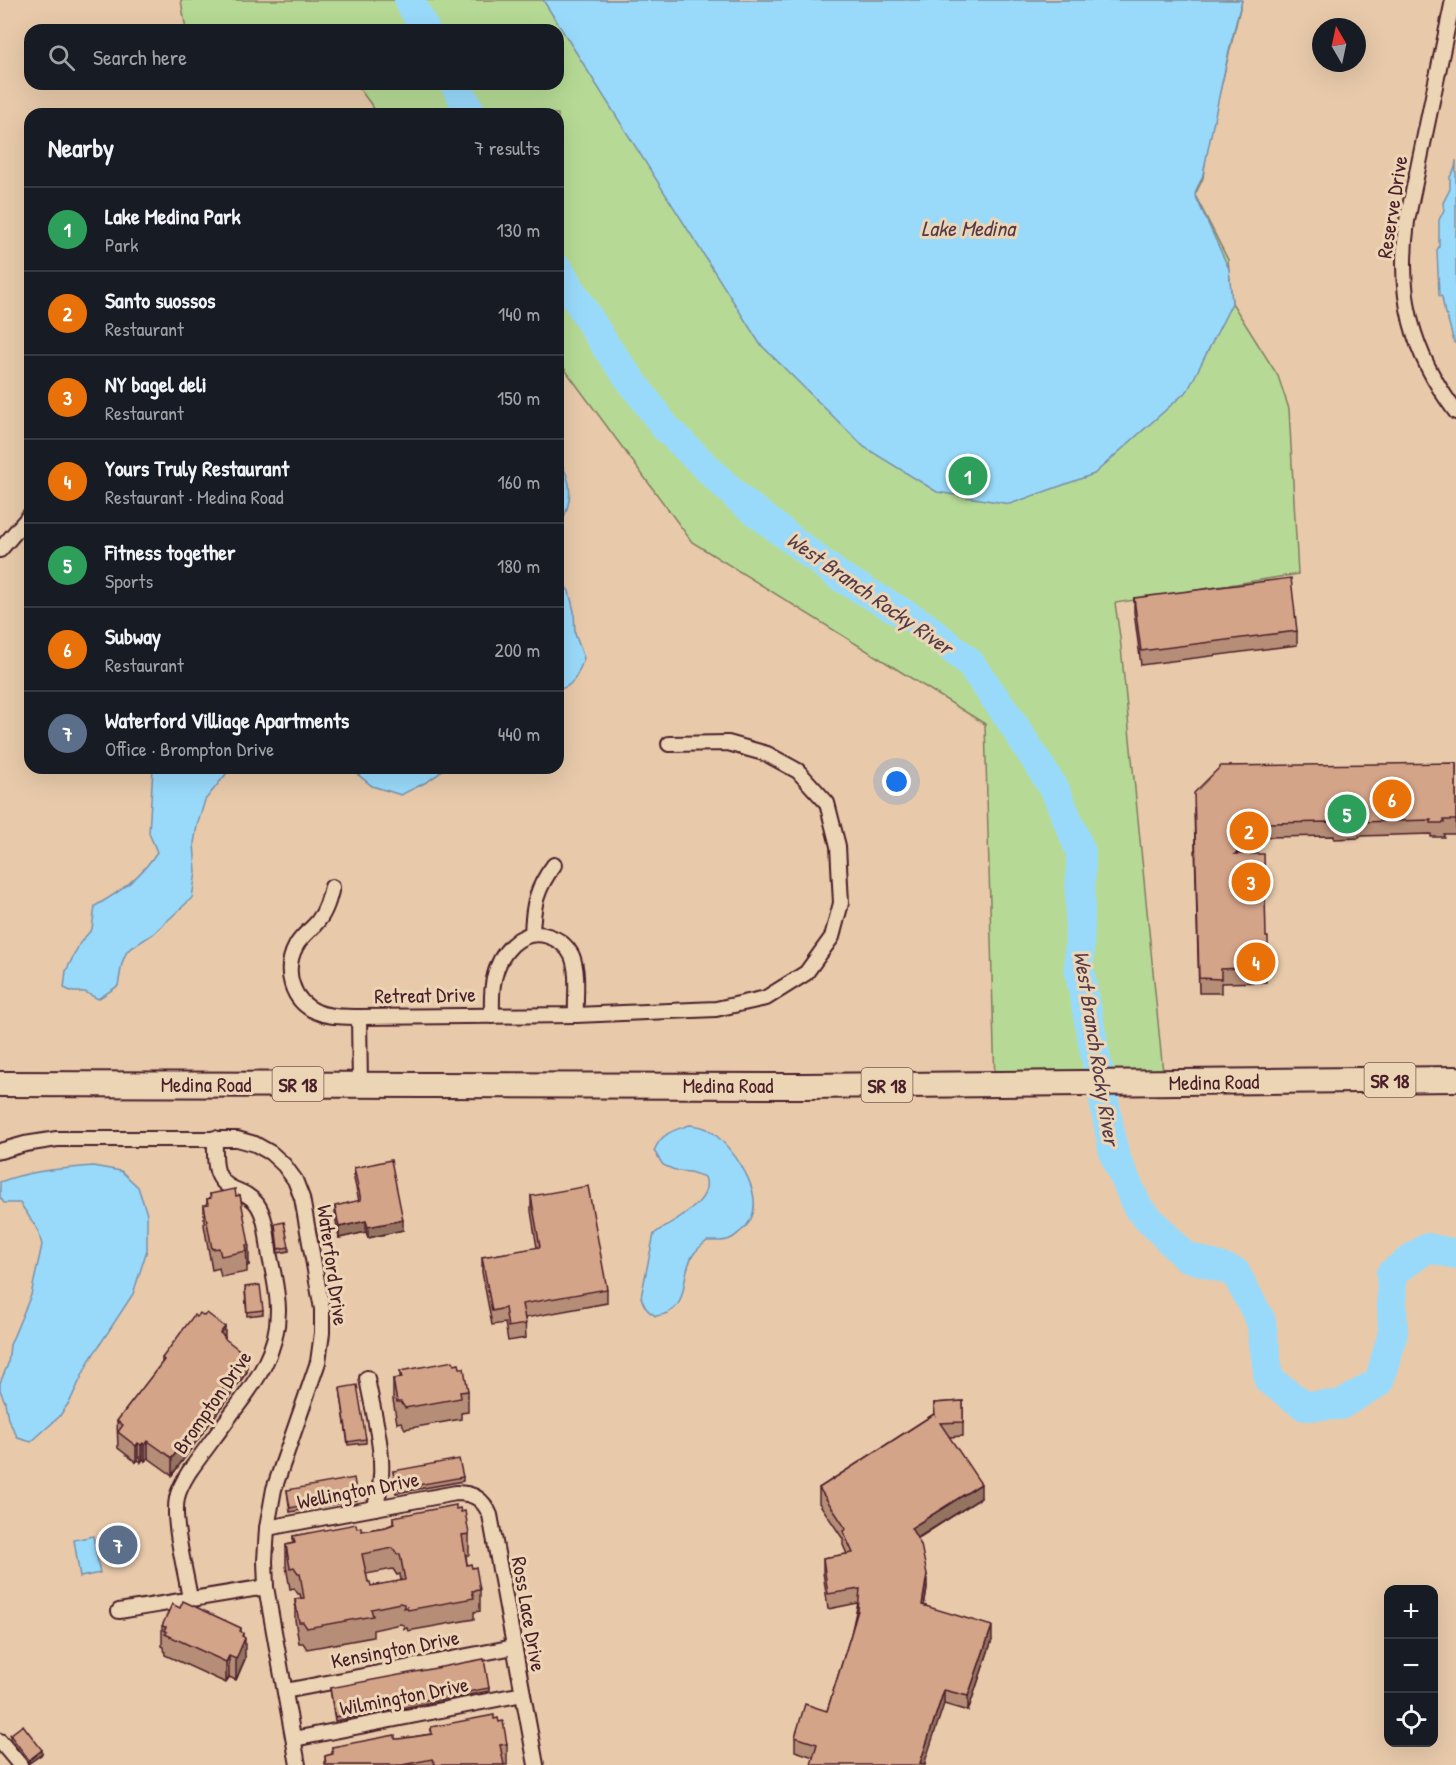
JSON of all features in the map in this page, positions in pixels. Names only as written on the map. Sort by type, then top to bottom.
[{"type":"highway","name":"Medina Road","points":[[0,1084],[1051,1084],[1456,1079]]},
{"type":"street","name":"Reserve Drive","points":[[1454,0],[1407,221],[1403,249],[1403,277],[1406,305],[1424,362],[1456,412]]},
{"type":"street","points":[[0,550],[24,522]]},
{"type":"street","name":"Retreat Drive","points":[[332,887],[328,904],[319,920],[298,942],[291,955],[289,970],[291,984],[298,997],[307,1006],[330,1016],[576,1016],[716,1009],[766,998],[806,973],[832,937],[841,903],[838,846],[827,803],[798,771],[767,753],[728,744],[669,744]]},
{"type":"street","points":[[555,865],[543,879],[536,894],[532,934],[554,938],[564,945],[571,956],[575,968],[576,1016]]},
{"type":"street","name":"Retreat Drive","points":[[492,1016],[494,978],[500,961],[510,945],[532,934]]},
{"type":"street","name":"Retreat Drive","points":[[358,1017],[360,1085]]},
{"type":"street","name":"Brompton Drive","points":[[190,1599],[176,1515],[177,1498],[189,1472],[259,1377],[269,1357],[276,1334],[278,1311],[263,1214],[248,1195],[228,1187],[220,1179],[215,1169],[215,1138]]},
{"type":"street","name":"Waterford Drive","points":[[0,1151],[57,1139],[237,1139],[255,1144],[278,1159],[295,1180],[302,1198],[322,1309],[322,1333],[318,1362],[274,1489],[267,1528],[265,1561],[266,1587],[298,1765]]},
{"type":"street","points":[[367,1378],[382,1465],[381,1484],[374,1508]]},
{"type":"street","name":"Wellington Drive","points":[[267,1528],[456,1493]]},
{"type":"street","name":"Ross Lace Drive","points":[[456,1493],[467,1493],[478,1497],[490,1515],[536,1765]]},
{"type":"street","points":[[119,1611],[266,1587]]},
{"type":"street","name":"Kensington Drive","points":[[285,1691],[514,1647]]},
{"type":"street","name":"Wilmington Drive","points":[[294,1739],[523,1694]]},
{"type":"street","points":[[0,1742],[20,1765]]},
{"type":"green space","points":[[181,0],[1242,0],[1208,140],[1203,178],[1195,195],[1228,260],[1232,303],[1278,376],[1289,409],[1298,574],[1115,603],[1164,1083],[995,1084],[985,724],[692,542],[564,368],[564,108],[374,108],[360,90],[564,90],[564,24],[185,24]]},
{"type":"water","name":"Lake Medina","points":[[543,0],[1242,0],[1202,177],[1195,195],[1229,269],[1232,303],[1188,390],[1094,474],[1010,504],[937,492],[864,447],[760,344],[564,33],[564,24],[558,24]]},
{"type":"water","points":[[1456,160],[1456,344],[1445,314],[1442,297],[1439,295],[1437,250],[1439,220],[1444,210],[1443,203],[1450,189],[1450,177]]},
{"type":"water","points":[[564,469],[570,494],[564,516]]},
{"type":"water","points":[[564,585],[569,591],[574,611],[575,634],[584,658],[578,673],[564,688]]},
{"type":"water","points":[[153,774],[226,774],[205,800],[197,826],[194,843],[196,872],[192,898],[153,934],[127,951],[122,963],[118,986],[98,999],[85,992],[73,992],[64,988],[66,971],[80,943],[92,929],[95,906],[129,883],[157,852],[149,833]]},
{"type":"water","points":[[357,774],[438,774],[401,795],[372,786]]},
{"type":"water","points":[[690,1125],[710,1130],[732,1152],[748,1179],[753,1193],[754,1207],[750,1220],[735,1236],[724,1241],[707,1241],[696,1251],[689,1264],[680,1301],[668,1313],[656,1316],[646,1308],[641,1297],[654,1234],[698,1203],[706,1187],[705,1177],[677,1171],[663,1165],[654,1151],[664,1136]]},
{"type":"water","points":[[93,1166],[121,1171],[138,1187],[147,1214],[147,1250],[133,1294],[89,1361],[70,1401],[59,1417],[31,1442],[18,1438],[8,1419],[0,1383],[8,1364],[10,1345],[31,1295],[42,1245],[38,1230],[20,1203],[4,1203],[0,1197],[0,1182],[34,1172]]},
{"type":"water","points":[[93,1536],[100,1573],[80,1577],[74,1540]]},
{"type":"building","points":[[1291,578],[1297,631],[1141,651],[1134,598]]},
{"type":"building","points":[[1456,763],[1456,820],[1444,820],[1444,823],[1431,823],[1431,820],[1334,825],[1334,822],[1266,823],[1235,854],[1264,854],[1266,937],[1268,937],[1266,967],[1221,969],[1221,979],[1199,978],[1194,793],[1221,766]]},
{"type":"building","points":[[391,1160],[403,1220],[368,1227],[366,1221],[339,1227],[335,1206],[361,1200],[354,1168]]},
{"type":"building","points":[[588,1186],[607,1289],[522,1304],[526,1324],[508,1327],[505,1308],[492,1311],[482,1257],[540,1247],[531,1196]]},
{"type":"building","points":[[235,1189],[236,1196],[240,1195],[249,1244],[246,1245],[247,1251],[221,1256],[219,1248],[212,1249],[204,1205],[208,1204],[207,1199],[211,1198],[210,1194]]},
{"type":"building","points":[[284,1222],[289,1247],[278,1249],[275,1224]]},
{"type":"building","points":[[260,1285],[263,1310],[247,1312],[245,1287]]},
{"type":"building","points":[[200,1313],[204,1316],[207,1313],[225,1327],[220,1333],[247,1356],[172,1458],[148,1441],[145,1445],[138,1443],[136,1446],[118,1432],[123,1425],[117,1421],[164,1360],[162,1358],[194,1315],[197,1317]]},
{"type":"building","points":[[453,1361],[454,1365],[459,1364],[460,1368],[464,1368],[468,1391],[460,1392],[461,1398],[405,1408],[401,1402],[397,1402],[393,1379],[402,1378],[400,1371]]},
{"type":"building","points":[[357,1385],[366,1439],[348,1442],[340,1388]]},
{"type":"building","points":[[963,1401],[963,1422],[940,1423],[981,1484],[911,1528],[921,1545],[927,1574],[922,1605],[992,1626],[968,1696],[944,1690],[920,1763],[926,1765],[811,1765],[817,1744],[795,1737],[805,1704],[827,1711],[858,1610],[860,1589],[828,1594],[823,1558],[853,1553],[843,1531],[846,1529],[819,1488],[935,1415],[934,1403]]},
{"type":"building","points":[[459,1459],[463,1477],[396,1489],[393,1471]]},
{"type":"building","points":[[354,1478],[357,1496],[290,1508],[287,1490]]},
{"type":"building","points":[[456,1505],[456,1509],[460,1508],[461,1512],[465,1511],[469,1534],[462,1535],[467,1565],[471,1564],[472,1568],[476,1567],[480,1590],[472,1591],[474,1598],[408,1610],[407,1607],[404,1608],[404,1604],[400,1603],[371,1609],[373,1616],[307,1628],[303,1622],[299,1622],[295,1599],[304,1598],[300,1573],[294,1567],[290,1568],[286,1545],[295,1543],[293,1536],[356,1524],[357,1528],[361,1527],[361,1531],[386,1527],[394,1524],[393,1517]],"holes":[[[393,1548],[397,1554],[400,1554],[405,1580],[371,1586],[368,1582],[362,1554]]]},
{"type":"building","points":[[183,1601],[241,1628],[242,1636],[245,1638],[236,1659],[229,1656],[226,1662],[165,1634],[166,1627],[162,1626],[172,1604],[180,1608]]},
{"type":"building","points":[[484,1659],[489,1688],[335,1717],[330,1688]]},
{"type":"building","points":[[494,1715],[494,1719],[498,1718],[499,1722],[503,1721],[507,1744],[500,1745],[504,1765],[436,1765],[432,1759],[402,1765],[326,1765],[325,1756],[333,1754],[332,1747],[395,1735],[395,1739],[399,1739],[432,1734],[431,1727]]},
{"type":"building","points":[[23,1725],[42,1750],[29,1760],[10,1735]]},
{"type":"waterway","name":"West Branch Rocky River","points":[[409,0],[422,24]]},
{"type":"waterway","name":"West Branch Rocky River","points":[[458,90],[469,108]]},
{"type":"waterway","name":"West Branch Rocky River","points":[[564,279],[607,348],[666,428],[738,498],[839,576],[922,624],[969,662],[1008,716],[1056,792],[1081,852],[1079,968],[1114,1154],[1138,1208],[1185,1256],[1235,1272],[1261,1321],[1269,1380],[1305,1406],[1340,1405],[1379,1382],[1393,1333],[1391,1274],[1427,1248],[1456,1254]]},
{"type":"place","name":"Lake Medina Park","points":[[968,476]]},
{"type":"place","name":"Subway","points":[[1392,799]]},
{"type":"place","name":"Fitness together","points":[[1347,814]]},
{"type":"place","name":"Santo suossos","points":[[1249,831]]},
{"type":"place","name":"NY bagel deli","points":[[1251,882]]},
{"type":"place","name":"Yours Truly Restaurant","points":[[1256,962]]},
{"type":"place","name":"Waterford Villiage Apartments","points":[[118,1545]]}]
